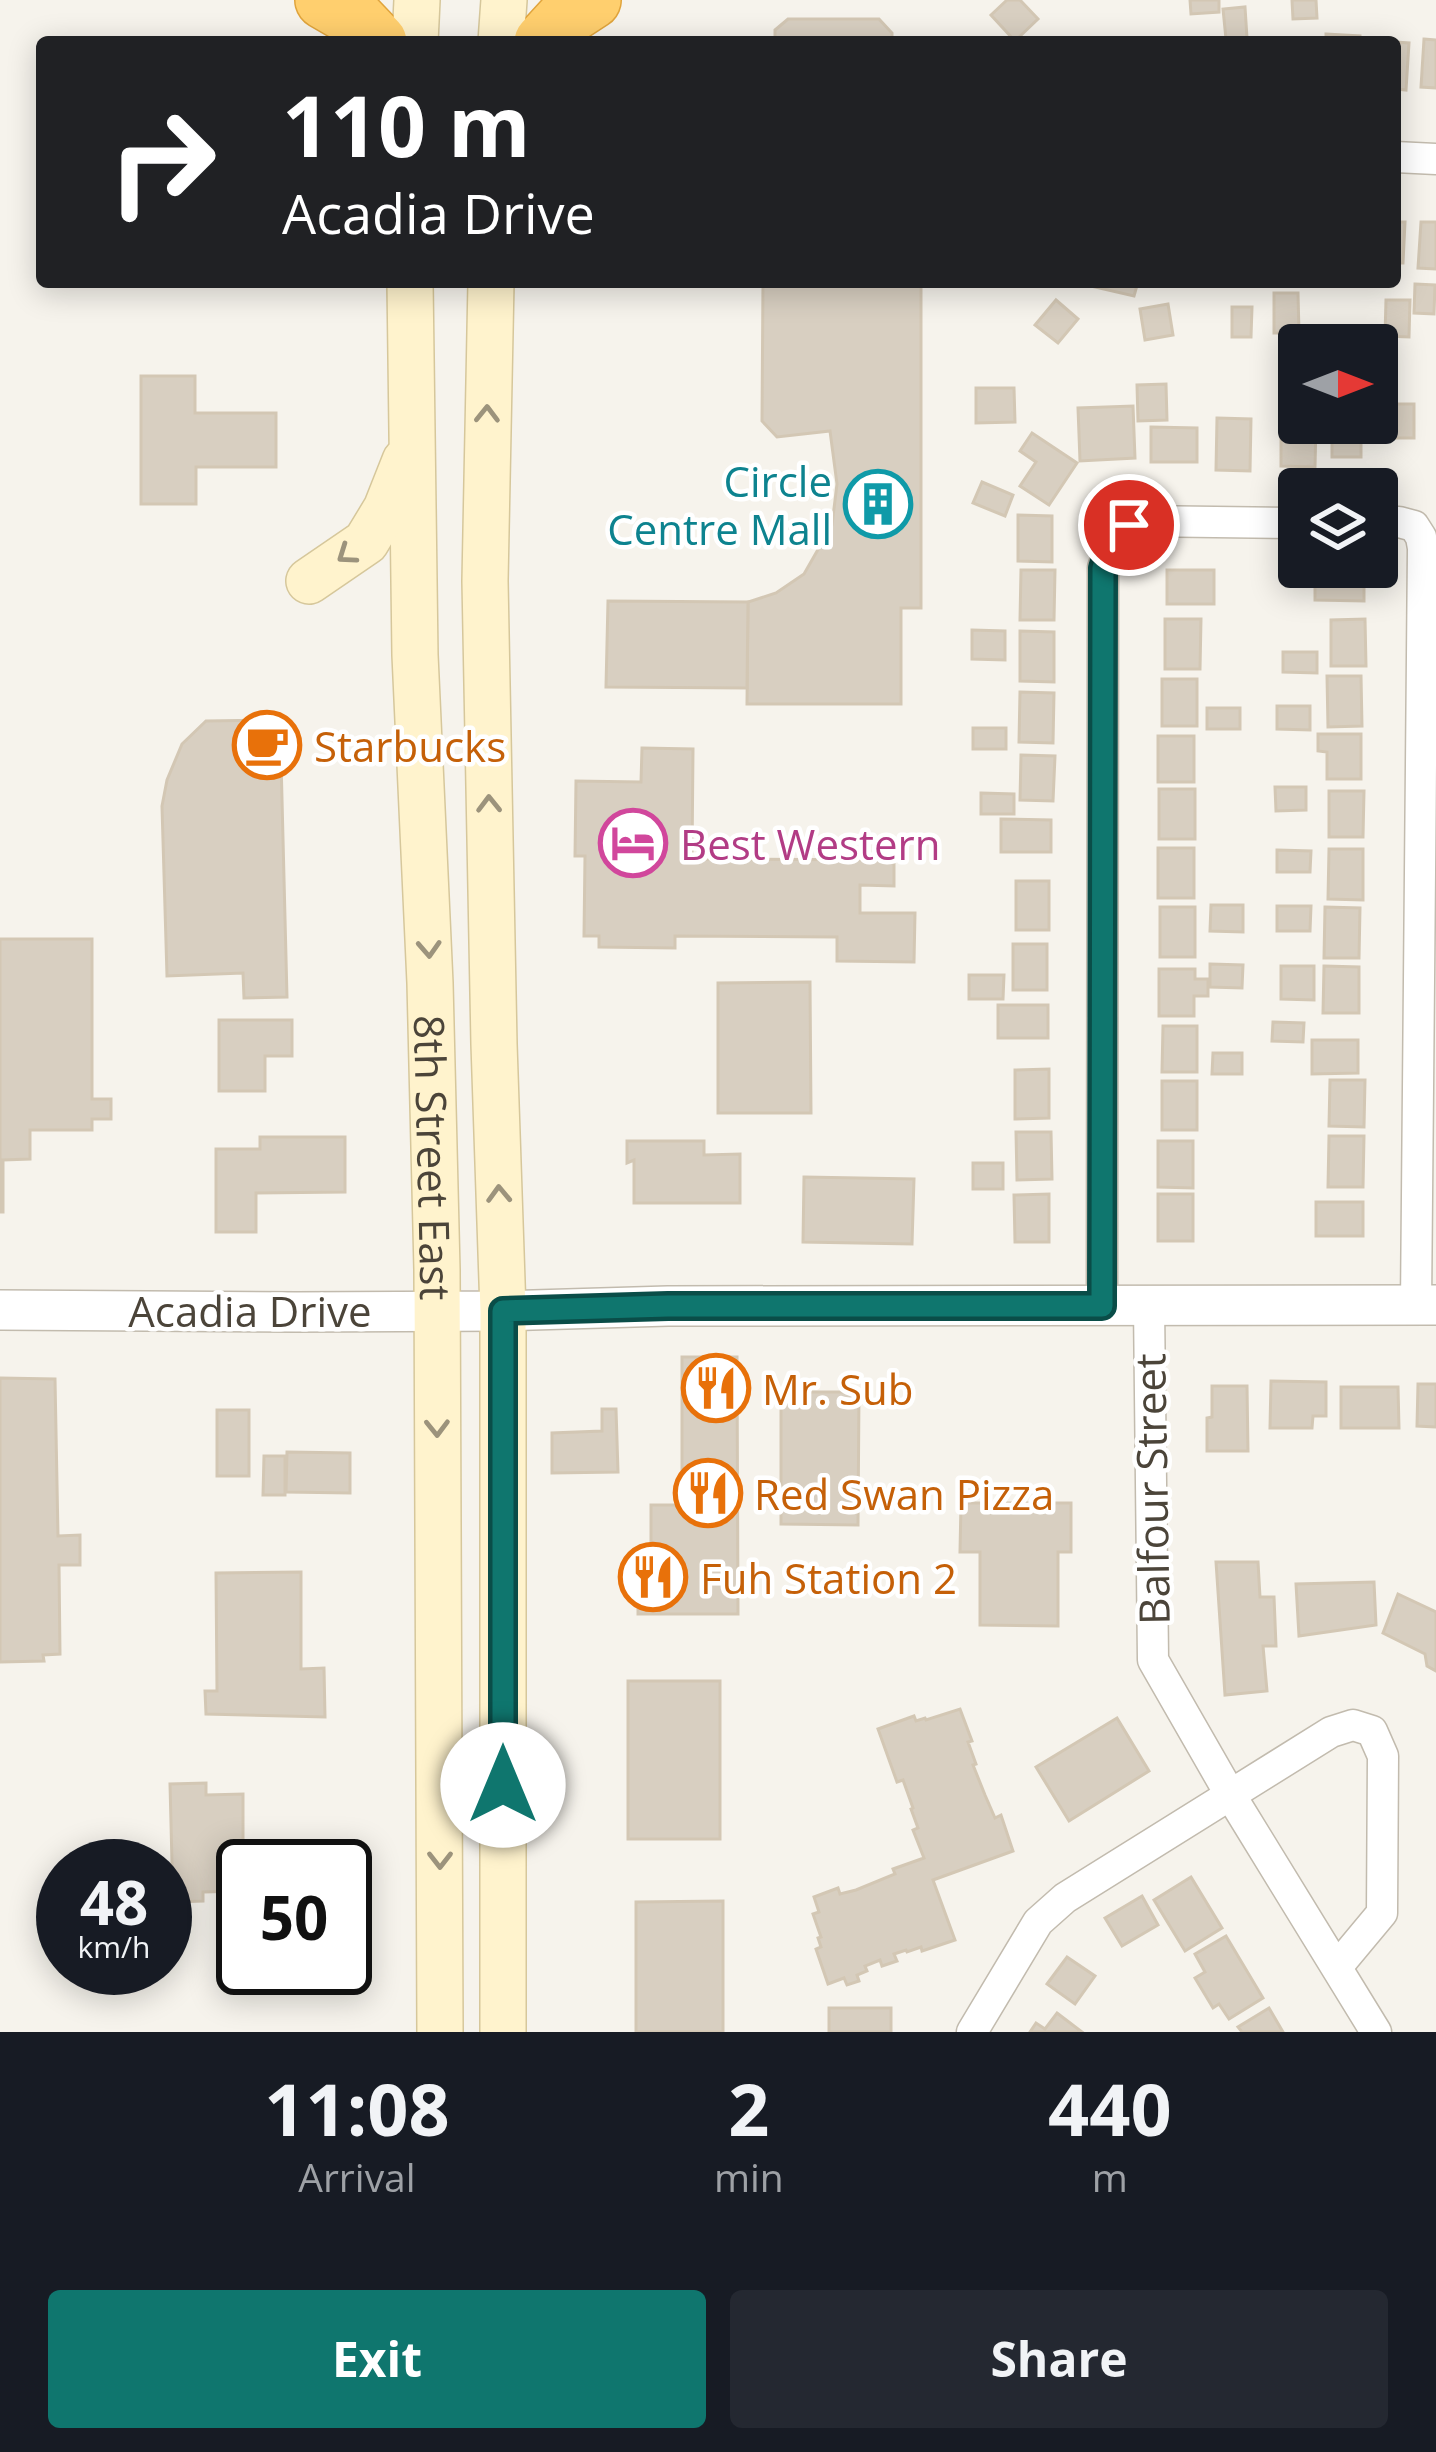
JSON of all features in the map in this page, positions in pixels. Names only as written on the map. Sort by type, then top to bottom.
[{"type":"highway","points":[[324,0],[355,18],[372,36]]},
{"type":"highway","points":[[548,36],[566,16],[592,0]]},
{"type":"main road","points":[[415,36],[417,0]]},
{"type":"main road","points":[[502,36],[505,0]]},
{"type":"main road","name":"8th Street East","points":[[410,288],[416,688],[430,983],[436,1311],[440,2032]]},
{"type":"main road","name":"8th Street East","points":[[491,288],[484,580],[503,1311],[503,2032]]},
{"type":"main road","points":[[309,581],[366,542],[386,509],[411,447]]},
{"type":"street","points":[[1401,157],[1436,159]]},
{"type":"street","points":[[1102,1306],[1103,568],[1119,533],[1139,521],[1278,523]]},
{"type":"street","points":[[1398,522],[1414,526],[1423,548],[1426,1305]]},
{"type":"street","name":"Balfour Street","points":[[1149,1305],[1154,1660],[1376,2032]]},
{"type":"street","name":"Acadia Drive","points":[[0,1310],[1426,1305]]},
{"type":"street","points":[[972,2032],[1038,1922],[1066,1898],[1331,1732],[1353,1725],[1372,1731],[1383,1756],[1382,1913],[1336,1967]]},
{"type":"building","points":[[1007,0],[1020,0],[1038,19],[1020,36],[1010,36],[991,15]]},
{"type":"building","points":[[1190,0],[1219,0],[1219,12],[1191,14]]},
{"type":"building","points":[[1292,0],[1316,0],[1317,18],[1293,19]]},
{"type":"building","points":[[1245,7],[1247,36],[1226,36],[1223,9]]},
{"type":"building","points":[[788,19],[879,19],[892,36],[775,36],[775,30]]},
{"type":"building","points":[[1424,39],[1436,40],[1436,88],[1421,87]]},
{"type":"building","points":[[1401,42],[1409,43],[1406,90],[1401,90]]},
{"type":"building","points":[[1401,222],[1405,222],[1403,263]]},
{"type":"building","points":[[1421,222],[1436,222],[1436,269],[1418,268]]},
{"type":"building","points":[[1415,284],[1435,285],[1434,314],[1414,313]]},
{"type":"building","name":"Circle Centre Mall","points":[[763,288],[921,288],[921,608],[901,608],[901,704],[747,704],[748,602],[776,593],[804,574],[832,525],[837,484],[830,431],[777,437],[762,421]]},
{"type":"building","points":[[1099,288],[1136,288],[1134,296]]},
{"type":"building","points":[[1274,293],[1298,293],[1299,324],[1278,324],[1278,333],[1274,333]]},
{"type":"building","points":[[1056,300],[1078,319],[1058,343],[1035,325]]},
{"type":"building","points":[[1386,300],[1410,300],[1409,337],[1398,337],[1398,324],[1385,324]]},
{"type":"building","points":[[1168,304],[1173,335],[1145,340],[1140,309]]},
{"type":"building","points":[[1232,307],[1252,307],[1251,337],[1232,337]]},
{"type":"building","points":[[141,376],[195,376],[195,413],[276,413],[276,467],[196,467],[196,504],[141,504]]},
{"type":"building","points":[[1166,384],[1167,420],[1138,421],[1137,385]]},
{"type":"building","points":[[976,388],[1014,388],[1015,422],[976,423]]},
{"type":"building","points":[[1398,404],[1414,404],[1414,438],[1398,438]]},
{"type":"building","points":[[1133,406],[1135,458],[1080,461],[1078,408]]},
{"type":"building","points":[[1217,418],[1251,419],[1250,471],[1216,470]]},
{"type":"building","points":[[1151,427],[1197,428],[1197,462],[1151,462]]},
{"type":"building","points":[[1032,433],[1077,463],[1049,505],[1020,486],[1036,462],[1020,451]]},
{"type":"building","points":[[1281,444],[1316,444],[1315,467],[1281,466]]},
{"type":"building","points":[[1332,444],[1361,444],[1361,457],[1332,457]]},
{"type":"building","points":[[982,482],[1013,495],[1005,516],[973,503]]},
{"type":"building","points":[[1018,515],[1052,516],[1052,562],[1018,561]]},
{"type":"building","points":[[1021,570],[1055,570],[1054,620],[1020,620]]},
{"type":"building","points":[[1167,570],[1214,570],[1214,604],[1167,604]]},
{"type":"building","points":[[1315,588],[1364,588],[1364,601],[1315,600]]},
{"type":"building","points":[[608,601],[748,602],[747,688],[606,687]]},
{"type":"building","points":[[1165,619],[1201,619],[1200,669],[1165,669]]},
{"type":"building","points":[[1365,619],[1366,666],[1331,666],[1331,620]]},
{"type":"building","points":[[972,630],[1005,631],[1005,660],[972,659]]},
{"type":"building","points":[[1020,631],[1054,632],[1054,682],[1020,681]]},
{"type":"building","points":[[1283,652],[1317,652],[1317,673],[1283,672]]},
{"type":"building","points":[[1327,676],[1361,676],[1362,726],[1328,727]]},
{"type":"building","points":[[1162,679],[1197,679],[1197,726],[1162,726]]},
{"type":"building","points":[[1020,692],[1054,693],[1053,743],[1019,742]]},
{"type":"building","points":[[1277,706],[1310,706],[1310,730],[1277,729]]},
{"type":"building","points":[[1207,708],[1240,708],[1240,729],[1207,729]]},
{"type":"building","points":[[280,720],[287,997],[244,998],[243,973],[167,976],[162,806],[182,744],[206,721]]},
{"type":"building","points":[[973,728],[1006,728],[1006,749],[973,749]]},
{"type":"building","points":[[1318,734],[1361,734],[1361,779],[1327,779],[1327,752],[1318,751]]},
{"type":"building","points":[[1158,736],[1194,736],[1194,782],[1158,782]]},
{"type":"building","name":"Best Western","points":[[642,748],[693,749],[692,859],[894,860],[894,886],[860,885],[860,913],[915,913],[914,962],[837,961],[837,937],[675,936],[675,948],[599,947],[599,936],[584,936],[585,856],[575,856],[576,781],[641,782]]},
{"type":"building","points":[[1021,755],[1055,756],[1053,801],[1020,800]]},
{"type":"building","points":[[1275,787],[1306,787],[1306,810],[1276,811]]},
{"type":"building","points":[[1159,789],[1195,789],[1195,839],[1159,839]]},
{"type":"building","points":[[1329,791],[1364,791],[1363,837],[1329,837]]},
{"type":"building","points":[[981,793],[1014,794],[1014,814],[981,814]]},
{"type":"building","points":[[1001,819],[1051,820],[1051,852],[1001,852]]},
{"type":"building","points":[[1158,848],[1194,848],[1194,898],[1158,898]]},
{"type":"building","points":[[1329,849],[1363,849],[1363,900],[1328,899]]},
{"type":"building","points":[[1277,850],[1311,851],[1310,872],[1277,872]]},
{"type":"building","points":[[1016,881],[1049,881],[1049,930],[1016,930]]},
{"type":"building","points":[[1211,905],[1243,905],[1243,932],[1210,931]]},
{"type":"building","points":[[1277,906],[1311,906],[1310,931],[1277,931]]},
{"type":"building","points":[[1160,907],[1195,907],[1195,957],[1160,957]]},
{"type":"building","points":[[1325,907],[1360,908],[1359,958],[1324,958]]},
{"type":"building","points":[[0,939],[92,939],[92,1099],[111,1099],[111,1119],[92,1119],[92,1130],[30,1130],[30,1159],[3,1160],[3,1212],[0,1212]]},
{"type":"building","points":[[1013,944],[1047,944],[1047,990],[1013,990]]},
{"type":"building","points":[[1210,964],[1243,965],[1242,988],[1210,987]]},
{"type":"building","points":[[1281,966],[1314,966],[1314,1000],[1281,999]]},
{"type":"building","points":[[1324,966],[1359,967],[1359,1013],[1323,1013]]},
{"type":"building","points":[[1159,969],[1195,969],[1195,979],[1208,979],[1208,996],[1194,996],[1194,1016],[1159,1016]]},
{"type":"building","points":[[969,975],[1004,975],[1003,999],[969,999]]},
{"type":"building","points":[[810,982],[811,1113],[718,1113],[718,983]]},
{"type":"building","points":[[998,1005],[1048,1005],[1048,1038],[998,1038]]},
{"type":"building","points":[[219,1020],[292,1020],[292,1056],[265,1056],[265,1091],[219,1091]]},
{"type":"building","points":[[1273,1022],[1304,1023],[1303,1042],[1272,1041]]},
{"type":"building","points":[[1163,1026],[1197,1026],[1197,1072],[1162,1072]]},
{"type":"building","points":[[1312,1040],[1358,1040],[1358,1073],[1312,1074]]},
{"type":"building","points":[[1213,1053],[1242,1053],[1242,1074],[1212,1074]]},
{"type":"building","points":[[1049,1069],[1049,1118],[1015,1119],[1015,1070]]},
{"type":"building","points":[[1330,1080],[1365,1080],[1364,1127],[1329,1126]]},
{"type":"building","points":[[1162,1081],[1197,1081],[1197,1130],[1162,1130]]},
{"type":"building","points":[[1016,1132],[1051,1132],[1052,1179],[1017,1180]]},
{"type":"building","points":[[1329,1136],[1364,1136],[1363,1187],[1328,1187]]},
{"type":"building","points":[[260,1137],[345,1137],[345,1192],[256,1193],[256,1232],[216,1232],[216,1149],[260,1149]]},
{"type":"building","points":[[627,1141],[704,1141],[704,1155],[740,1154],[740,1203],[634,1203],[634,1160],[627,1163]]},
{"type":"building","points":[[1158,1141],[1193,1141],[1193,1188],[1158,1187]]},
{"type":"building","points":[[973,1163],[1003,1163],[1003,1189],[973,1189]]},
{"type":"building","points":[[804,1177],[914,1179],[912,1244],[803,1242]]},
{"type":"building","points":[[1049,1194],[1049,1242],[1015,1242],[1014,1195]]},
{"type":"building","points":[[1158,1194],[1193,1194],[1193,1241],[1158,1241]]},
{"type":"building","points":[[1316,1202],[1363,1202],[1363,1236],[1316,1236]]},
{"type":"building","points":[[682,1357],[737,1357],[738,1614],[638,1614],[638,1566],[651,1550],[651,1505],[682,1505]]},
{"type":"building","points":[[0,1378],[55,1379],[58,1536],[80,1535],[80,1565],[59,1565],[60,1654],[43,1655],[44,1661],[0,1662]]},
{"type":"building","points":[[1271,1381],[1326,1382],[1326,1416],[1313,1416],[1312,1428],[1270,1428]]},
{"type":"building","points":[[1418,1384],[1436,1384],[1436,1427],[1417,1426]]},
{"type":"building","points":[[1212,1386],[1247,1386],[1248,1451],[1207,1451]]},
{"type":"building","points":[[1341,1387],[1398,1387],[1399,1428],[1341,1428]]},
{"type":"building","points":[[781,1392],[859,1392],[858,1525],[781,1524]]},
{"type":"building","points":[[602,1409],[616,1409],[618,1472],[552,1473],[552,1433],[602,1431]]},
{"type":"building","points":[[217,1410],[249,1410],[249,1476],[217,1476]]},
{"type":"building","points":[[287,1452],[350,1453],[350,1493],[286,1492]]},
{"type":"building","points":[[264,1456],[285,1456],[285,1495],[263,1495]]},
{"type":"building","points":[[961,1503],[1071,1503],[1071,1552],[1058,1552],[1058,1626],[980,1625],[980,1552],[960,1552]]},
{"type":"building","points":[[1216,1562],[1258,1562],[1260,1597],[1274,1597],[1276,1646],[1263,1646],[1267,1691],[1225,1695]]},
{"type":"building","points":[[301,1572],[301,1669],[324,1668],[325,1717],[206,1714],[205,1691],[217,1691],[216,1573]]},
{"type":"building","points":[[1374,1582],[1376,1625],[1299,1636],[1296,1584]]},
{"type":"building","points":[[1398,1594],[1436,1612],[1436,1671],[1427,1666],[1425,1654],[1383,1633]]},
{"type":"building","points":[[628,1681],[720,1681],[720,1839],[628,1839]]},
{"type":"building","points":[[960,1709],[972,1741],[968,1742],[973,1765],[995,1818],[1001,1815],[1013,1851],[933,1880],[955,1940],[894,1954],[897,1961],[882,1966],[880,1960],[865,1966],[867,1971],[857,1975],[859,1981],[847,1985],[844,1978],[828,1984],[816,1949],[821,1947],[821,1937],[813,1914],[819,1912],[814,1897],[838,1888],[840,1894],[856,1890],[924,1858],[913,1830],[918,1828],[913,1808],[903,1780],[897,1782],[878,1729],[914,1716],[916,1721],[926,1720]]},
{"type":"building","points":[[1117,1718],[1149,1771],[1069,1821],[1036,1767]]},
{"type":"building","points":[[206,1783],[206,1795],[243,1794],[243,1839],[216,1839],[216,1892],[203,1892],[203,1901],[192,1901],[192,1839],[171,1839],[170,1784]]},
{"type":"building","points":[[1191,1877],[1222,1928],[1185,1951],[1154,1900]]},
{"type":"building","points":[[1142,1896],[1158,1925],[1122,1946],[1105,1918]]},
{"type":"building","points":[[723,1901],[723,2032],[636,2032],[636,1902]]},
{"type":"building","points":[[1226,1936],[1263,1998],[1229,2019],[1219,2004],[1213,2008],[1195,1978],[1205,1972],[1195,1954]]},
{"type":"building","points":[[1067,1957],[1095,1976],[1075,2004],[1047,1984]]},
{"type":"building","points":[[829,2008],[891,2008],[891,2032],[829,2032]]},
{"type":"building","points":[[1269,2008],[1283,2032],[1242,2032],[1238,2027]]},
{"type":"building","points":[[1057,2013],[1082,2032],[1030,2032],[1036,2023],[1045,2029]]},
{"type":"place","name":"Circle Centre Mall","points":[[878,504]]},
{"type":"place","name":"Starbucks","points":[[267,745]]},
{"type":"place","name":"Best Western","points":[[633,843]]},
{"type":"place","name":"Mr. Sub","points":[[716,1388]]},
{"type":"place","name":"Red Swan Pizza","points":[[708,1493]]},
{"type":"place","name":"Fuh Station 2","points":[[653,1577]]},
{"type":"route","points":[[503,1785],[503,1311],[882,1304],[1102,1306],[1103,568],[1108,550],[1129,525]]}]
